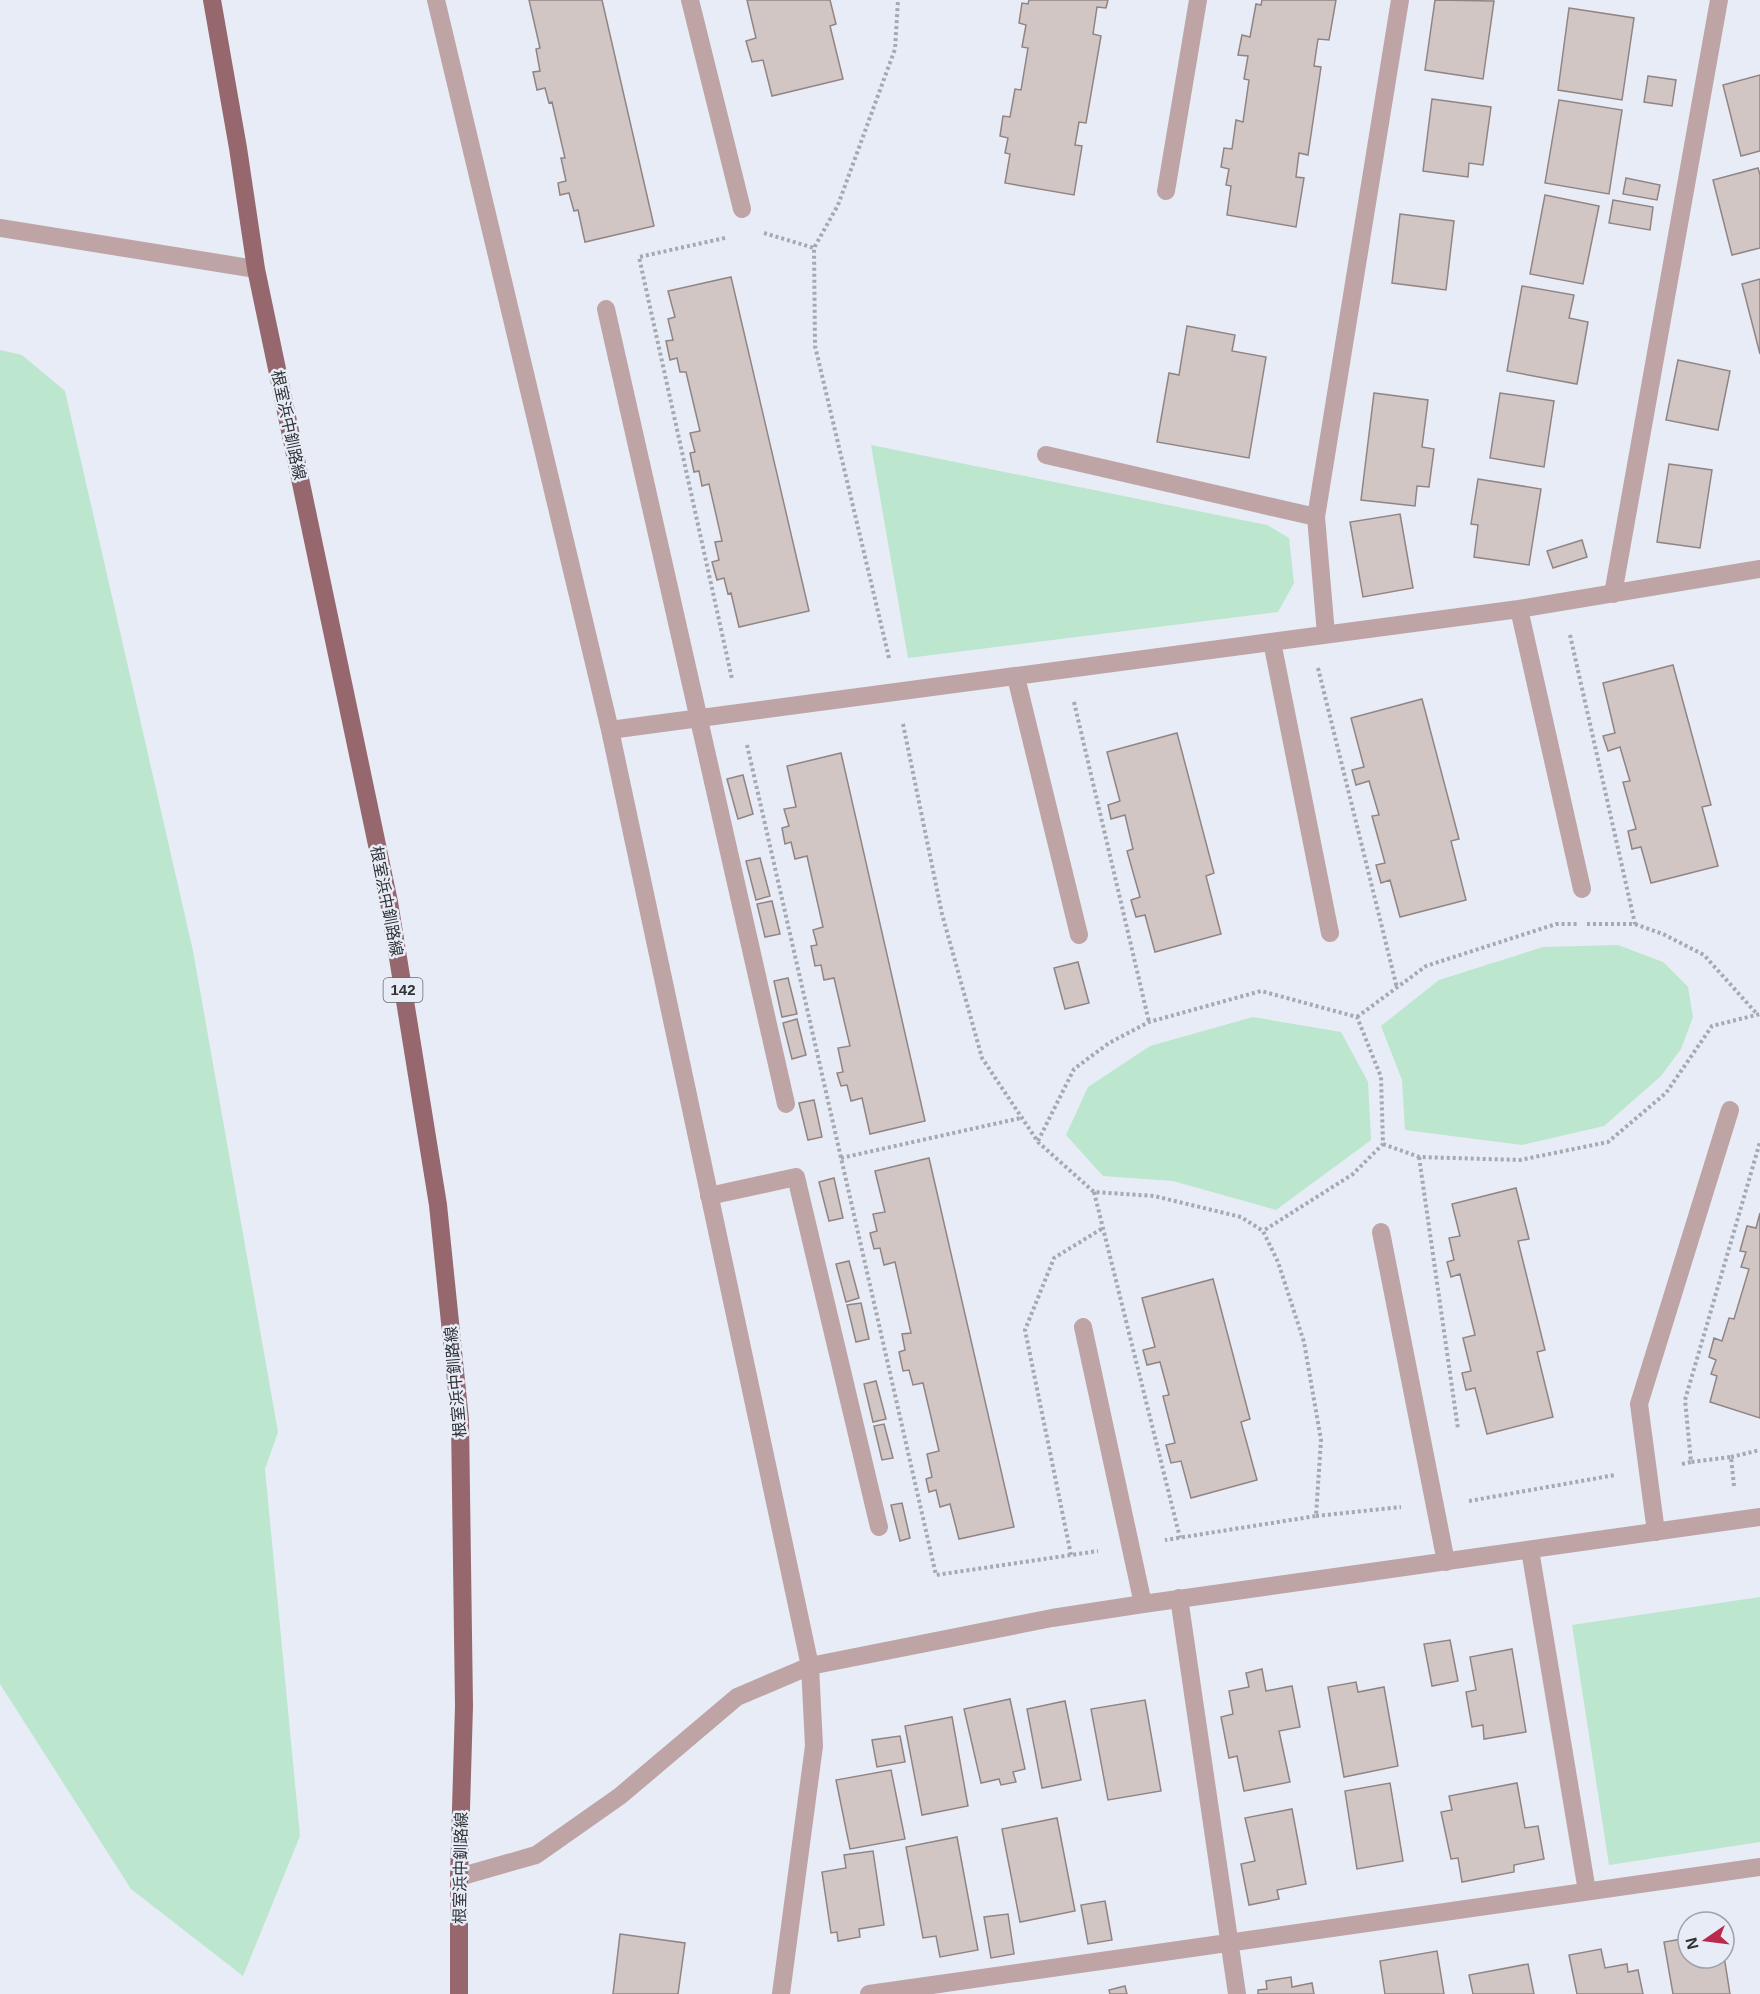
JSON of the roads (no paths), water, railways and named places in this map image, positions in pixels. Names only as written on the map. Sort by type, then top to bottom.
[{"type":"main road","name":"根室浜中釧路線","points":[[212,0],[256,269],[389,902],[438,1206],[460,1420],[464,1706],[459,1877],[459,1994]]},
{"type":"street","points":[[436,0],[610,730],[810,1666],[814,1746],[781,1994]]},
{"type":"street","points":[[690,0],[742,208]]},
{"type":"street","points":[[1166,191],[1198,0]]},
{"type":"street","points":[[1326,634],[1316,517],[1400,0]]},
{"type":"street","points":[[1613,594],[1719,0]]},
{"type":"street","points":[[0,228],[256,269]]},
{"type":"street","points":[[606,309],[786,1104]]},
{"type":"street","points":[[1046,455],[1316,517]]},
{"type":"street","points":[[610,730],[1519,609],[1760,569]]},
{"type":"street","points":[[1519,609],[1582,889]]},
{"type":"street","points":[[1272,642],[1330,933]]},
{"type":"street","points":[[1016,676],[1078,935]]},
{"type":"street","points":[[1656,1532],[1639,1404],[1730,1110]]},
{"type":"street","points":[[709,1196],[796,1177],[879,1527]]},
{"type":"street","points":[[1381,1232],[1446,1562]]},
{"type":"street","points":[[1083,1327],[1143,1604]]},
{"type":"street","points":[[459,1877],[536,1855],[620,1796],[737,1698],[810,1666],[1052,1618],[1179,1598],[1760,1517]]},
{"type":"street","points":[[1530,1550],[1587,1891]]},
{"type":"street","points":[[1179,1598],[1237,1994]]},
{"type":"street","points":[[870,1994],[1760,1867]]}]
